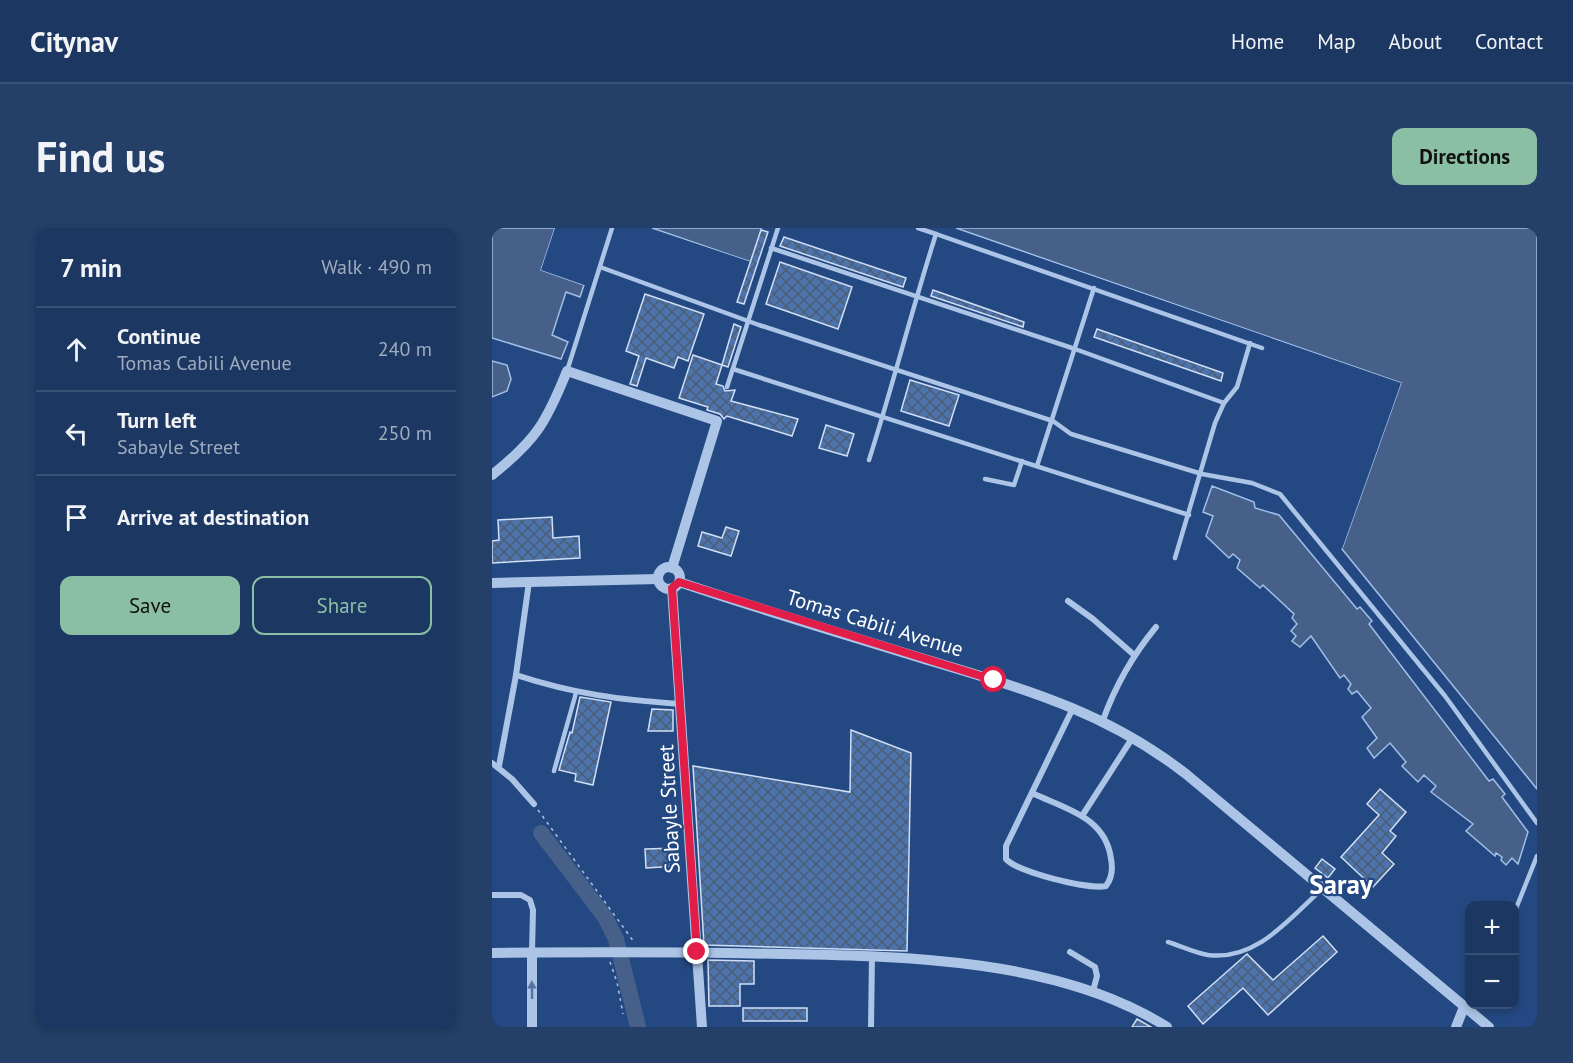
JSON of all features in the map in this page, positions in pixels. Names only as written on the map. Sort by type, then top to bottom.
[{"type":"street","points":[[492,475],[543,427],[567,371],[717,421],[672,568]]},
{"type":"street","points":[[663,568],[672,568],[679,574],[675,585],[663,587],[658,579],[663,568]]},
{"type":"street","points":[[492,583],[658,579]]},
{"type":"street","points":[[529,582],[516,675],[495,765],[534,804]]},
{"type":"street","name":"Sabayle Street","points":[[675,585],[702,1027]]},
{"type":"street","name":"Tomas Cabili Avenue","points":[[675,585],[1022,688],[1103,720],[1133,737],[1186,774],[1322,889],[1465,1002]]},
{"type":"street","points":[[1068,602],[1133,654]]},
{"type":"street","points":[[1103,720],[1115,687],[1133,654],[1156,627]]},
{"type":"street","points":[[516,675],[576,693],[609,699],[682,704]]},
{"type":"street","points":[[1034,794],[1082,816],[1104,834],[1110,845],[1112,865],[1111,880],[1106,886],[1093,886],[1039,874],[1010,863],[1006,859],[1006,846],[1034,794],[1074,708]]},
{"type":"street","points":[[1082,816],[1133,737]]},
{"type":"street","points":[[492,895],[521,895],[530,900],[533,910],[532,1027],[524,1027]]},
{"type":"street","points":[[492,952],[697,952],[872,956],[953,962],[1093,991],[1118,1000],[1167,1027]]},
{"type":"street","points":[[1070,952],[1095,967],[1097,976],[1093,991]]},
{"type":"street","points":[[871,1027],[872,956]]},
{"type":"street","points":[[1456,1027],[1465,1008]]},
{"type":"street","name":"Tomas Cabili Avenue","points":[[1472,1009],[1489,1027]]},
{"type":"lane","points":[[567,371],[612,228]]},
{"type":"lane","points":[[727,387],[778,228]]},
{"type":"lane","points":[[918,228],[1263,348]]},
{"type":"lane","points":[[869,460],[898,371],[916,296],[936,234]]},
{"type":"lane","points":[[771,248],[1075,349],[1224,402]]},
{"type":"lane","points":[[600,267],[749,322],[1053,421],[1071,434],[1202,474],[1269,488],[1285,499],[1445,696],[1537,823]]},
{"type":"lane","points":[[1037,466],[1094,288]]},
{"type":"lane","points":[[1175,558],[1202,474],[1215,423],[1224,402],[1237,387],[1250,344]]},
{"type":"lane","points":[[733,369],[1189,515]]},
{"type":"lane","points":[[985,479],[1014,485],[1022,461]]},
{"type":"lane","points":[[554,771],[576,693]]},
{"type":"lane","points":[[1519,901],[1537,856]]},
{"type":"lane","points":[[1168,942],[1207,955],[1227,955],[1245,951],[1265,940],[1322,889]]},
{"type":"path","points":[[534,804],[632,937],[634,952]]},
{"type":"path","points":[[610,952],[623,1014]]},
{"type":"water","points":[[492,228],[555,228],[541,270],[584,285],[580,297],[566,292],[552,335],[568,342],[561,359],[492,338]]},
{"type":"water","points":[[652,228],[762,228],[751,262]]},
{"type":"water","points":[[956,228],[1537,228],[1537,789],[1342,549],[1401,383]]},
{"type":"water","points":[[492,361],[507,365],[511,379],[507,391],[492,397]]},
{"type":"water","points":[[1212,486],[1254,502],[1255,508],[1279,515],[1357,609],[1360,607],[1372,621],[1369,624],[1489,781],[1493,779],[1505,794],[1502,797],[1528,832],[1518,864],[1512,858],[1506,865],[1501,860],[1502,857],[1496,853],[1495,856],[1466,831],[1473,824],[1431,792],[1436,786],[1424,775],[1418,782],[1402,766],[1406,762],[1390,743],[1374,758],[1367,748],[1377,738],[1362,717],[1371,708],[1357,691],[1352,694],[1348,689],[1351,684],[1344,675],[1340,678],[1311,636],[1300,647],[1292,641],[1296,636],[1291,631],[1297,624],[1292,618],[1294,614],[1263,585],[1260,588],[1237,568],[1240,560],[1233,554],[1229,558],[1206,536],[1213,516],[1203,512]]},
{"type":"pier","points":[[555,228],[558,228],[545,268],[586,282],[587,286],[541,270]]},
{"type":"pier","points":[[649,228],[751,262],[762,228],[765,228],[751,265]]},
{"type":"pier","points":[[953,228],[1401,383],[1342,549],[1340,546],[1397,385]]},
{"type":"building","points":[[761,230],[768,232],[744,304],[737,302]]},
{"type":"building","points":[[784,237],[906,278],[903,287],[780,246]]},
{"type":"building","points":[[780,262],[852,287],[838,329],[766,304]]},
{"type":"building","points":[[933,290],[1024,322],[1023,327],[931,296]]},
{"type":"building","points":[[645,294],[704,314],[688,361],[678,357],[674,368],[646,358],[637,386],[630,384],[639,356],[626,351]]},
{"type":"building","points":[[734,324],[741,327],[728,367],[722,365]]},
{"type":"building","points":[[1097,329],[1223,373],[1221,381],[1094,337]]},
{"type":"building","points":[[693,355],[722,365],[716,384],[723,386],[725,391],[735,390],[731,401],[798,419],[792,436],[727,416],[724,419],[720,414],[707,410],[708,407],[679,398]]},
{"type":"building","points":[[910,380],[959,395],[949,426],[901,411]]},
{"type":"building","points":[[826,425],[854,434],[847,456],[819,448]]},
{"type":"building","points":[[552,517],[553,538],[579,536],[580,558],[492,563],[492,541],[499,540],[498,520]]},
{"type":"building","points":[[726,527],[739,531],[731,556],[698,546],[702,532],[722,538]]},
{"type":"building","points":[[580,697],[611,702],[593,785],[575,781],[576,774],[559,770],[570,732],[572,733]]},
{"type":"building","points":[[652,709],[673,710],[673,731],[648,731]]},
{"type":"building","points":[[851,730],[911,753],[907,951],[704,945],[693,766],[850,792]]},
{"type":"building","points":[[1380,789],[1406,812],[1390,831],[1396,836],[1382,853],[1394,864],[1373,887],[1341,857],[1379,815],[1367,804]]},
{"type":"building","points":[[677,848],[678,866],[646,868],[645,849]]},
{"type":"building","points":[[1322,859],[1335,869],[1328,878],[1315,868]]},
{"type":"building","points":[[1323,936],[1337,952],[1268,1015],[1243,988],[1203,1024],[1188,1006],[1247,954],[1273,980]]},
{"type":"building","points":[[708,960],[754,961],[754,984],[740,984],[740,1006],[709,1006]]},
{"type":"building","points":[[743,1008],[807,1008],[807,1021],[743,1021]]},
{"type":"building","points":[[1137,1019],[1151,1027],[1132,1027]]},
{"type":"waterway","points":[[541,833],[605,917],[616,939],[638,1027]]},
{"type":"district","name":"Saray","points":[[1341,884]]},
{"type":"route","points":[[697,952],[682,704],[672,588],[679,582],[994,680]]}]
